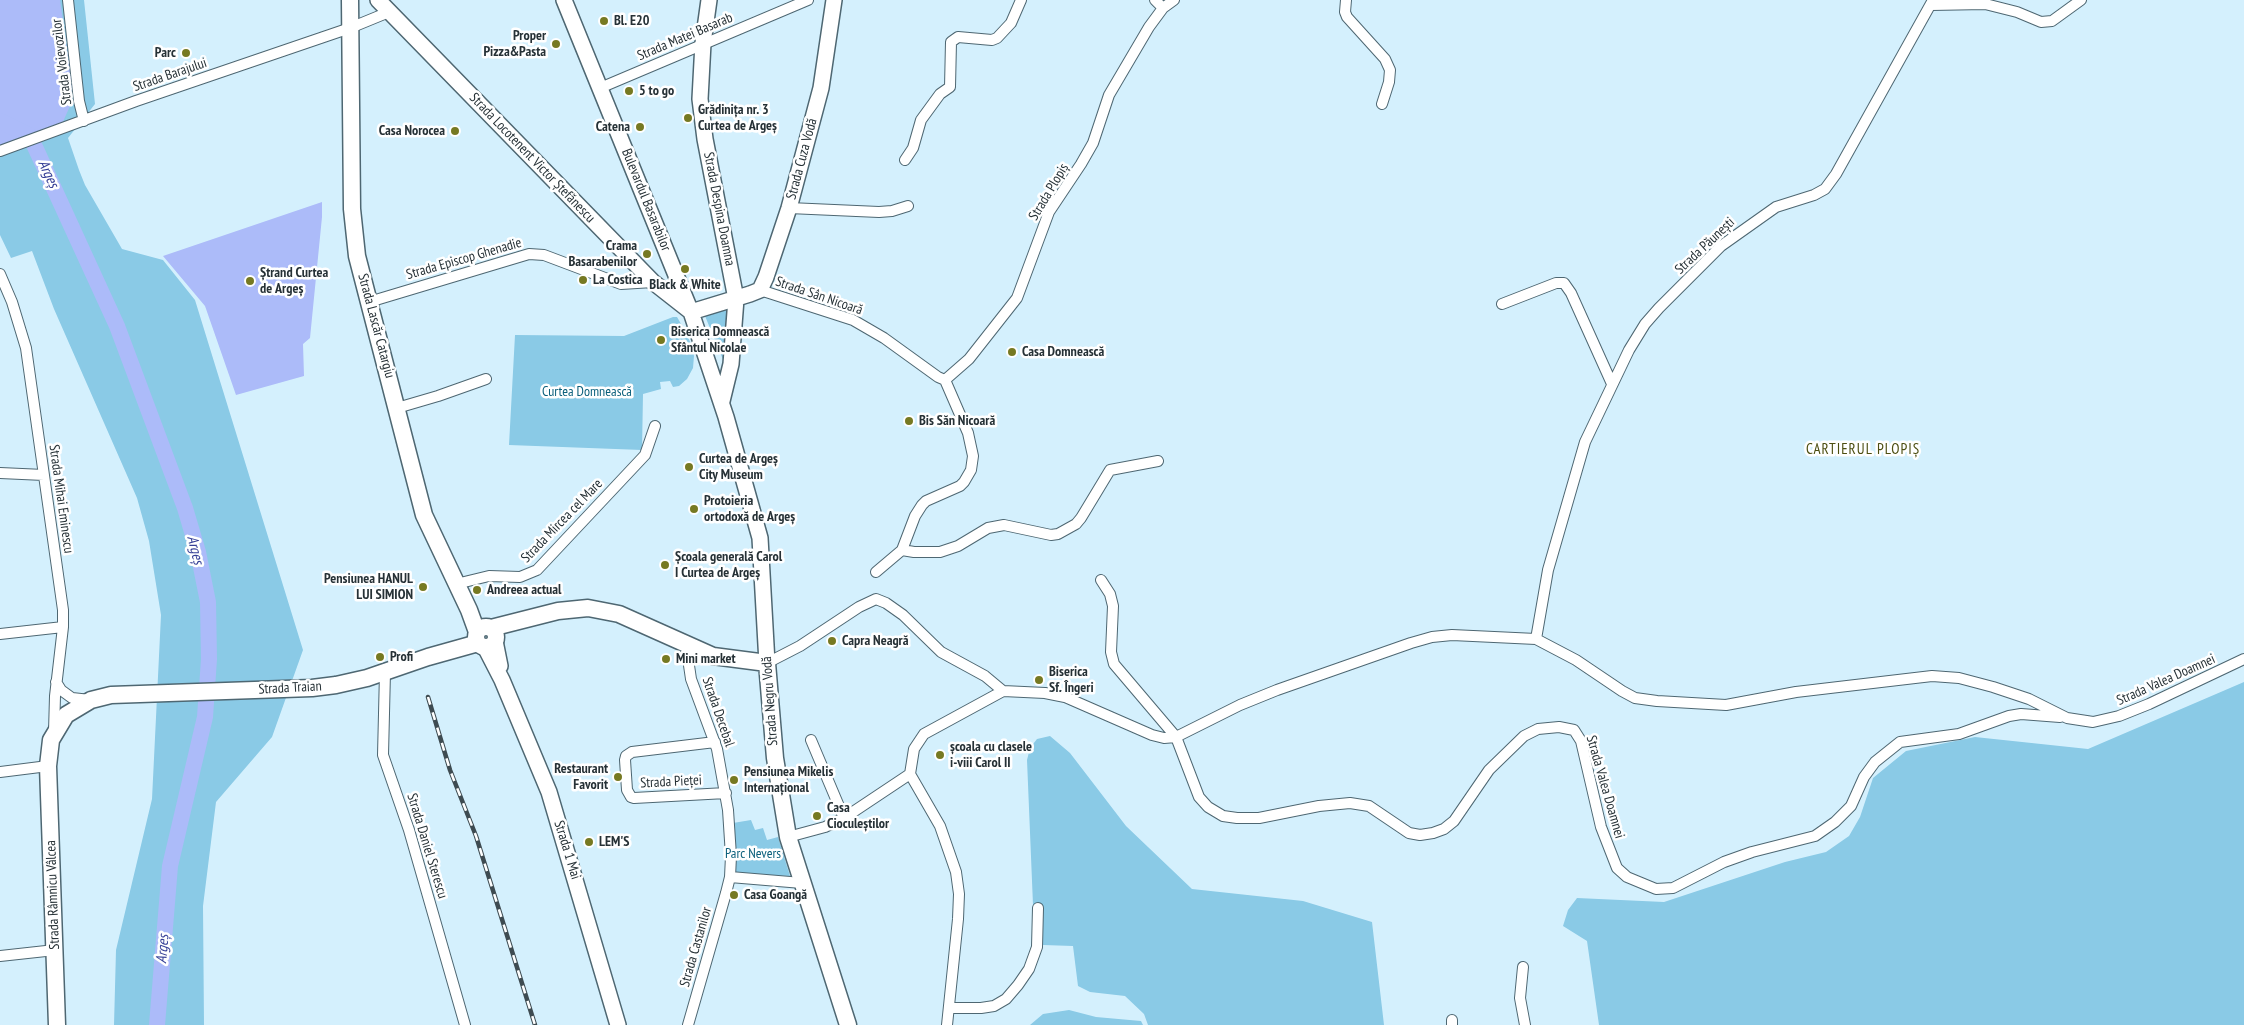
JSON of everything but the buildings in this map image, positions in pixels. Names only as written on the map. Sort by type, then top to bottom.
[{"type":"main road","name":"Strada Lascăr Catargiu","points":[[350,0],[352,225],[358,256],[424,516],[456,584],[486,636]]},
{"type":"main road","name":"Strada Locotenent Victor Ștefănescu","points":[[378,0],[653,282],[691,312]]},
{"type":"main road","name":"Bulevardul Basarabilor","points":[[564,0],[691,312],[721,402]]},
{"type":"main road","name":"Strada Despina Doamna","points":[[709,0],[700,86],[702,119],[736,299],[731,364],[721,402]]},
{"type":"main road","name":"Strada Cuza Vodă","points":[[760,290],[789,208],[823,80],[834,0]]},
{"type":"main road","points":[[691,312],[760,290]]},
{"type":"main road","name":"Strada Negru Vodă","points":[[721,402],[760,538],[767,663],[775,758],[788,837],[848,1025]]},
{"type":"main road","name":"Strada Traian","points":[[129,694],[312,688],[352,682],[446,652],[457,643],[486,636],[522,620],[576,608],[604,610],[619,614],[713,656],[767,663]]},
{"type":"main road","name":"Strada 1 Mai","points":[[486,636],[502,680],[552,800],[618,1025]]},
{"type":"main road","name":"Strada Râmnicu Vâlcea","points":[[57,1025],[48,766],[51,740],[54,732],[66,715],[91,700],[111,695],[129,694]]},
{"type":"street","name":"Strada Voievozilor","points":[[68,0],[79,101],[84,121]]},
{"type":"street","name":"Strada Matei Basarab","points":[[600,88],[808,0]]},
{"type":"street","points":[[905,160],[913,148],[920,120],[935,99],[950,87],[951,42],[958,37],[992,40],[997,38],[1011,23],[1021,0]]},
{"type":"street","points":[[1155,0],[1163,8]]},
{"type":"street","name":"Strada Plopiș","points":[[945,380],[969,359],[1017,298],[1049,212],[1093,143],[1109,95],[1149,26],[1163,8],[1174,0]]},
{"type":"street","points":[[1346,0],[1345,12],[1347,17],[1385,59],[1390,70],[1389,82],[1382,104]]},
{"type":"street","name":"Strada Păunești","points":[[1536,639],[1548,570],[1585,442],[1612,384],[1645,324],[1721,246],[1776,206],[1814,195],[1831,182],[1932,2],[1984,4],[2017,12],[2041,22],[2052,21],[2081,0]]},
{"type":"street","name":"Strada Barajului","points":[[0,151],[350,28],[389,12]]},
{"type":"street","points":[[789,208],[879,212],[892,211],[908,206]]},
{"type":"street","name":"Strada Episcop Ghenadie","points":[[369,302],[529,254],[544,255],[621,284],[653,282]]},
{"type":"street","name":"Strada Mihai Eminescu","points":[[0,274],[12,302],[26,348],[63,627],[56,682],[54,732]]},
{"type":"street","points":[[1502,304],[1556,283],[1564,283],[1571,293],[1612,384]]},
{"type":"street","name":"Strada Sân Nicoară","points":[[760,290],[854,320],[945,380]]},
{"type":"street","points":[[397,408],[486,379]]},
{"type":"street","points":[[876,572],[902,550],[915,516],[922,505],[926,501],[960,486],[971,470],[972,449],[945,380]]},
{"type":"street","name":"Strada Mircea cel Mare","points":[[456,584],[489,576],[520,577],[537,570],[645,455],[655,426]]},
{"type":"street","points":[[902,550],[940,552],[958,546],[988,528],[1004,525],[1044,534],[1058,534],[1076,524],[1081,518],[1110,470],[1158,461]]},
{"type":"street","points":[[0,473],[44,475]]},
{"type":"street","name":"Strada Valea Doamnei","points":[[1101,580],[1110,594],[1113,606],[1111,652],[1114,664],[1176,737],[1199,797],[1208,808],[1223,816],[1259,818],[1319,806],[1350,804],[1369,806],[1401,828],[1420,835],[1433,833],[1444,829],[1454,821],[1489,770],[1508,749],[1524,736],[1538,729],[1559,727],[1574,730],[1581,742],[1601,827],[1617,868],[1627,877],[1656,889],[1673,888],[1724,862],[1752,852],[1815,836],[1835,822],[1851,806],[1864,776],[1875,762],[1900,742],[1959,734],[2009,716],[2021,714],[2094,722],[2120,716],[2198,682],[2244,659]]},
{"type":"street","points":[[767,663],[800,646],[859,606],[876,599],[886,603],[898,612],[941,652],[985,676],[1002,691]]},
{"type":"street","points":[[0,634],[63,627]]},
{"type":"street","name":"Strada Valea Doamnei","points":[[1176,737],[1240,705],[1277,690],[1432,637],[1461,635],[1536,639],[1576,660],[1635,698],[1686,704],[1726,705],[1796,692],[1932,676],[1959,678],[1993,687],[2029,699],[2067,718]]},
{"type":"street","name":"Strada Decebal","points":[[686,645],[691,679],[716,742],[726,793],[730,832],[730,877]]},
{"type":"street","name":"Strada Daniel Sterescu","points":[[385,672],[383,755],[408,830],[465,1025]]},
{"type":"street","points":[[56,682],[61,690],[72,698],[91,700]]},
{"type":"street","points":[[947,1025],[959,894],[956,872],[940,826],[910,774],[914,749],[924,734],[1002,691],[1045,693],[1065,697],[1144,732],[1164,738],[1176,737]]},
{"type":"street","points":[[811,740],[844,818]]},
{"type":"street","name":"Strada Pieței","points":[[716,742],[632,752],[626,756],[625,760],[627,790],[631,797],[634,798],[726,793]]},
{"type":"street","points":[[0,772],[48,766]]},
{"type":"street","points":[[788,837],[825,827],[844,818],[910,774]]},
{"type":"street","points":[[730,877],[802,883]]},
{"type":"street","name":"Strada Castanilor","points":[[688,1025],[730,877]]},
{"type":"street","points":[[949,1008],[982,1008],[994,1006],[1006,999],[1029,969],[1037,947],[1038,908]]},
{"type":"street","points":[[0,956],[54,950]]},
{"type":"street","points":[[1523,967],[1520,998],[1525,1025]]},
{"type":"green space","points":[[0,0],[84,0],[95,104],[68,138],[85,185],[122,249],[163,260],[195,300],[303,650],[272,737],[216,802],[203,906],[204,1025],[114,1025],[116,950],[152,799],[161,615],[149,541],[137,498],[54,309],[32,251],[11,258],[0,235]]},
{"type":"green space","points":[[731,308],[724,362],[705,316]]},
{"type":"green space","name":"Curtea Domnească","points":[[677,317],[691,344],[694,356],[693,368],[687,379],[679,386],[673,387],[670,381],[660,382],[661,389],[643,394],[642,450],[509,445],[515,335],[624,336]]},
{"type":"green space","points":[[2244,682],[2244,1025],[1599,1025],[1587,941],[1563,926],[1568,910],[1577,898],[1664,902],[1785,862],[1826,852],[1849,836],[1860,817],[1873,778],[1906,751],[1975,737],[2088,749]]},
{"type":"green space","points":[[1050,736],[1070,753],[1126,826],[1192,889],[1303,901],[1372,922],[1384,1025],[1148,1025],[1144,1014],[1125,996],[1090,992],[1078,986],[1073,946],[1043,945],[1043,905],[1033,905],[1027,760],[1030,748],[1037,739]]},
{"type":"green space","name":"Parc Nevers","points":[[751,820],[755,830],[763,828],[767,840],[778,837],[790,876],[733,874],[733,823]]},
{"type":"green space","points":[[1069,1010],[1096,1017],[1141,1021],[1143,1025],[1030,1025],[1043,1014]]},
{"type":"shaded area","points":[[0,0],[60,0],[72,85],[70,106],[62,124],[0,146]]},
{"type":"shaded area","name":"Ștrand Curtea de Argeș","points":[[322,202],[310,338],[303,344],[304,376],[236,395],[205,306],[163,256]]},
{"type":"waterway","name":"Argeș","points":[[0,121],[30,136],[117,326],[185,508],[198,552],[208,602],[209,659],[205,717],[170,866],[157,1025]]},
{"type":"railway","points":[[428,697],[450,770],[476,836],[535,1025]]},
{"type":"place","name":"Bl. E20","points":[[604,21]]},
{"type":"place","name":"Proper Pizza&Pasta","points":[[556,44]]},
{"type":"place","name":"Parc","points":[[186,53]]},
{"type":"place","name":"5 to go","points":[[629,91]]},
{"type":"place","name":"Grădinița nr. 3 Curtea de Argeș","points":[[688,118]]},
{"type":"place","name":"Catena","points":[[640,127]]},
{"type":"place","name":"Casa Norocea","points":[[455,131]]},
{"type":"place","name":"Crama Basarabenilor","points":[[647,254]]},
{"type":"place","name":"Black & White","points":[[685,269]]},
{"type":"place","name":"La Costica","points":[[583,280]]},
{"type":"place","name":"Ștrand Curtea de Argeș","points":[[250,281]]},
{"type":"place","name":"Biserica Domnească Sfântul Nicolae","points":[[661,340]]},
{"type":"place","name":"Casa Domnească","points":[[1012,352]]},
{"type":"place","name":"Bis Săn Nicoară","points":[[909,421]]},
{"type":"place","name":"Curtea de Argeș City Museum","points":[[689,467]]},
{"type":"place","name":"Protoieria ortodoxă de Argeș","points":[[694,509]]},
{"type":"place","name":"Școala generală Carol I Curtea de Argeș","points":[[665,565]]},
{"type":"place","name":"Pensiunea HANUL LUI SIMION","points":[[423,587]]},
{"type":"place","name":"Andreea actual","points":[[477,590]]},
{"type":"place","name":"Capra Neagră","points":[[832,641]]},
{"type":"place","name":"Profi","points":[[380,657]]},
{"type":"place","name":"Mini market","points":[[666,659]]},
{"type":"place","name":"Biserica Sf. Îngeri","points":[[1039,680]]},
{"type":"place","name":"școala cu clasele i-viii Carol II","points":[[940,755]]},
{"type":"place","name":"Restaurant Favorit","points":[[618,777]]},
{"type":"place","name":"Pensiunea Mikelis Internațional","points":[[734,780]]},
{"type":"place","name":"Casa Cioculeștilor","points":[[817,816]]},
{"type":"place","name":"LEM'S","points":[[589,842]]},
{"type":"place","name":"Casa Goangă","points":[[734,895]]},
{"type":"district","name":"CARTIERUL PLOPIȘ","points":[[1863,450]]}]
